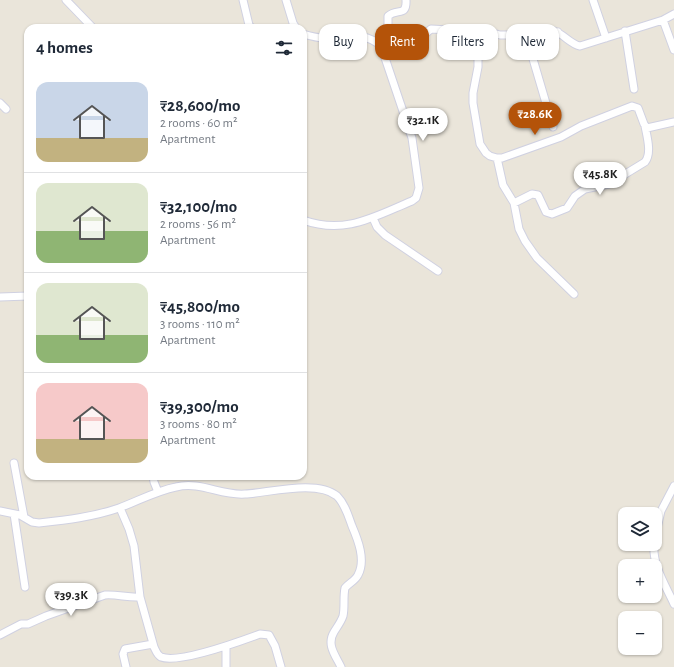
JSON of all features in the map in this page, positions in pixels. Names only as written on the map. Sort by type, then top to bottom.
[{"type":"street","points":[[66,0],[89,24]]},
{"type":"street","points":[[243,0],[249,24]]},
{"type":"street","points":[[286,0],[294,24]]},
{"type":"street","points":[[388,24],[388,16],[390,14],[405,10],[406,0]]},
{"type":"street","points":[[593,0],[606,38]]},
{"type":"street","points":[[559,33],[580,46],[663,20],[674,14]]},
{"type":"street","points":[[663,20],[674,50]]},
{"type":"street","points":[[625,32],[634,89]]},
{"type":"street","points":[[307,35],[325,38],[358,36],[370,38],[375,42]]},
{"type":"street","points":[[307,221],[327,226],[353,224],[373,218],[416,198],[419,188],[412,138],[387,60]]},
{"type":"street","points":[[478,60],[473,102],[480,144],[486,154],[490,156],[497,158],[561,137],[582,126],[632,106],[638,108],[645,126],[648,158],[645,162],[609,184],[585,189],[575,196],[567,208],[552,214],[546,212],[538,195],[535,194],[514,203]]},
{"type":"street","points":[[533,60],[553,127]]},
{"type":"street","points":[[0,103],[6,109]]},
{"type":"street","points":[[645,126],[650,128],[674,122]]},
{"type":"street","points":[[497,158],[503,184],[514,203],[520,229],[531,250],[574,294]]},
{"type":"street","points":[[373,218],[377,227],[384,235],[438,271]]},
{"type":"street","points":[[0,297],[24,296]]},
{"type":"street","points":[[14,464],[24,517]]},
{"type":"street","points":[[154,480],[158,492]]},
{"type":"street","points":[[0,511],[24,517],[32,522],[38,523],[100,514],[120,508],[158,492],[190,485],[206,487],[238,495],[288,488],[305,488],[330,492],[336,496],[347,511],[360,548],[361,556],[358,575],[345,588],[343,616],[332,634],[331,648],[341,667]]},
{"type":"street","points":[[662,509],[674,486]]},
{"type":"street","points":[[120,508],[134,546],[140,597],[153,644],[158,654],[162,657],[172,658],[194,654],[226,646],[260,634],[269,635],[275,646],[281,667]]},
{"type":"street","points":[[14,514],[25,587]]},
{"type":"street","points":[[654,551],[657,566],[674,604]]},
{"type":"street","points":[[0,635],[21,624],[32,622],[105,596],[111,595],[127,598],[140,597]]},
{"type":"street","points":[[126,667],[123,654],[125,649],[153,644]]},
{"type":"street","points":[[226,646],[226,667]]}]
